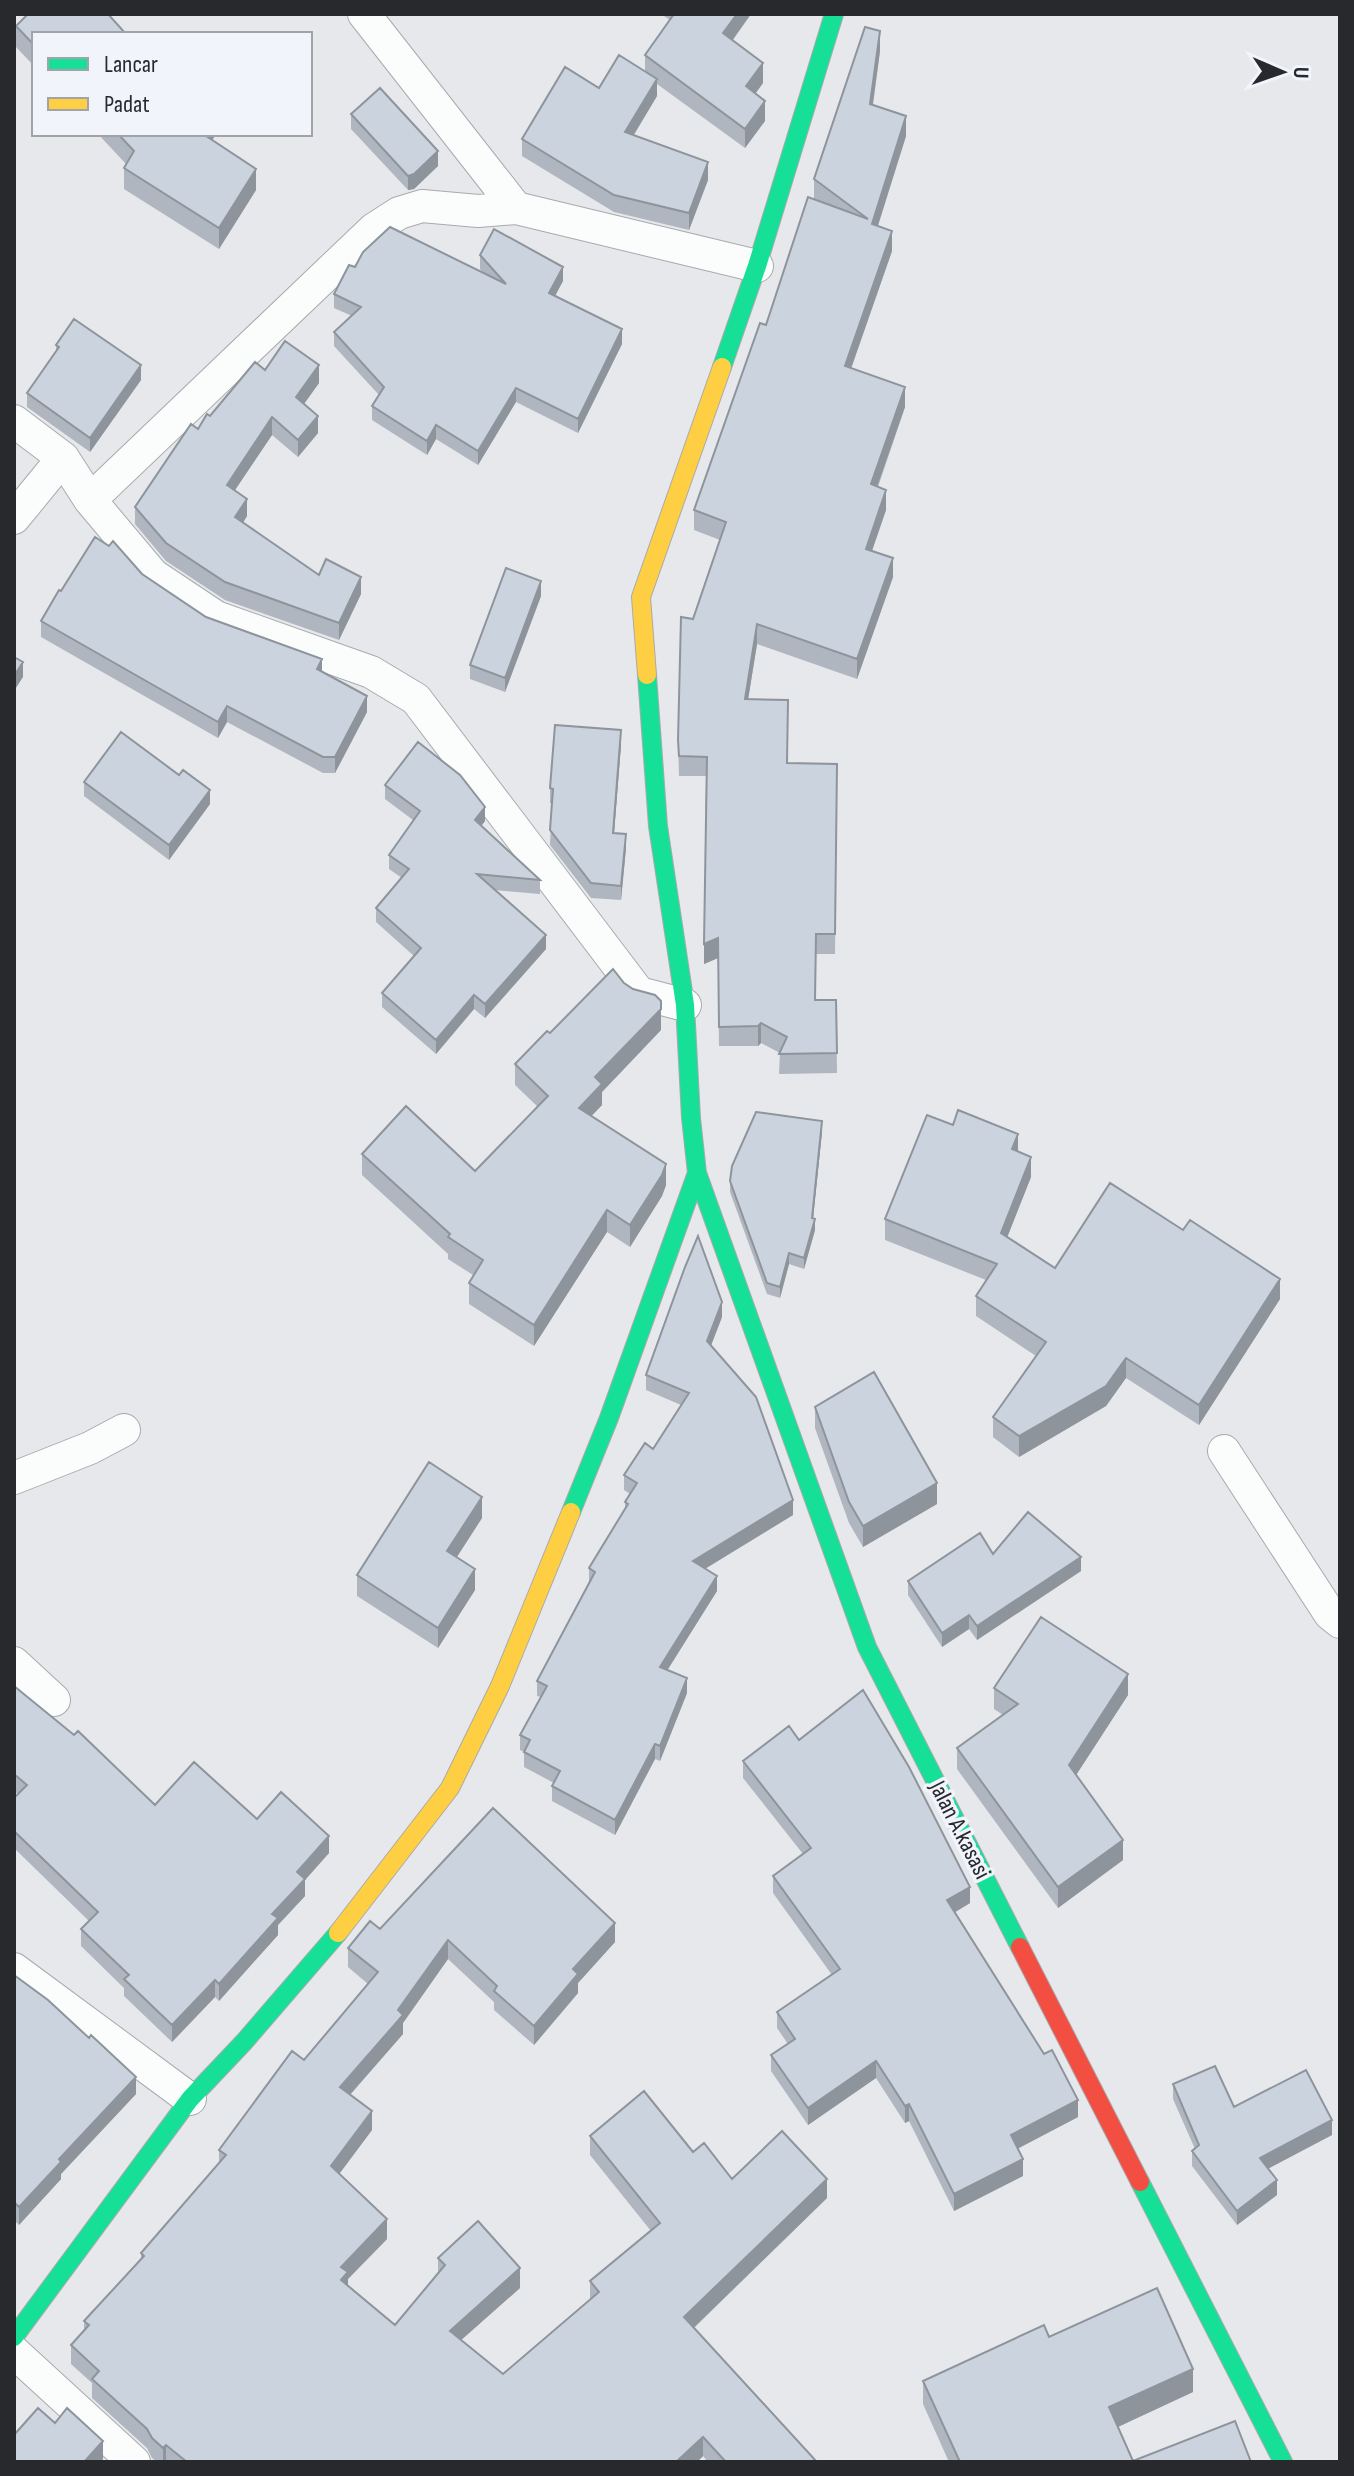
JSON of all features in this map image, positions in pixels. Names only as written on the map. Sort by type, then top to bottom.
[{"type":"main road","points":[[14,2337],[190,2099],[327,1948],[450,1788],[500,1686],[609,1418],[697,1173],[685,1005],[658,826],[641,597],[757,266],[834,14]]},
{"type":"main road","name":"Jalan A.kasasi","points":[[697,1173],[867,1647],[1283,2462]]},
{"type":"street","points":[[364,14],[516,208]]},
{"type":"street","points":[[90,500],[374,229],[399,213],[422,206],[478,211],[516,208],[757,266]]},
{"type":"street","points":[[14,421],[63,458],[90,500],[153,575],[216,617],[371,672],[416,699],[639,993],[685,1005]]},
{"type":"street","points":[[14,518],[63,458]]},
{"type":"street","points":[[14,1478],[90,1448],[124,1430]]},
{"type":"street","points":[[1224,1451],[1330,1614],[1340,1622]]},
{"type":"street","points":[[14,1663],[54,1700]]},
{"type":"street","points":[[14,1969],[190,2099]]},
{"type":"street","points":[[14,2352],[134,2462]]},
{"type":"building","points":[[28,14],[108,14],[124,32],[32,32],[32,43],[16,26]]},
{"type":"building","points":[[674,14],[737,14],[723,33],[763,63],[746,86],[765,101],[745,129],[645,55]]},
{"type":"building","points":[[865,27],[880,31],[870,104],[906,116],[872,224],[892,231],[845,366],[905,387],[871,484],[886,490],[866,549],[893,558],[857,659],[757,624],[745,699],[788,700],[787,763],[837,764],[835,934],[816,934],[815,1000],[836,1000],[837,1053],[779,1054],[787,1037],[761,1023],[758,1026],[719,1027],[718,938],[704,944],[707,757],[679,756],[681,617],[693,619],[726,522],[694,510],[760,323],[766,325],[808,197],[868,219],[814,179]]},
{"type":"building","points":[[619,55],[657,79],[625,132],[708,162],[689,213],[614,195],[522,139],[565,67],[599,88]]},
{"type":"building","points":[[380,88],[438,151],[414,174],[408,176],[351,114]]},
{"type":"building","points":[[120,136],[206,136],[256,169],[219,228],[124,168],[134,151]]},
{"type":"building","points":[[390,227],[506,284],[480,255],[494,229],[563,267],[549,293],[622,329],[578,419],[516,388],[478,451],[436,425],[427,441],[372,406],[384,387],[334,332],[361,307],[334,294],[349,265],[355,267],[363,252]]},
{"type":"building","points":[[74,319],[141,365],[90,438],[27,393]]},
{"type":"building","points":[[285,341],[319,365],[296,397],[318,416],[298,440],[272,417],[227,485],[247,499],[235,517],[319,575],[326,559],[361,577],[339,623],[225,582],[166,543],[135,507],[191,424],[198,429],[207,414],[210,416],[255,362],[265,370]]},
{"type":"building","points":[[95,537],[109,546],[113,541],[142,574],[206,617],[322,659],[317,669],[367,696],[335,757],[323,757],[227,706],[218,722],[41,621]]},
{"type":"building","points":[[506,568],[541,581],[505,678],[470,665]]},
{"type":"building","points":[[14,657],[23,662],[14,676]]},
{"type":"building","points":[[555,725],[621,730],[613,833],[626,834],[621,886],[591,883],[550,830]]},
{"type":"building","points":[[121,732],[179,775],[183,770],[210,790],[169,845],[84,782]]},
{"type":"building","points":[[418,742],[460,775],[485,807],[475,820],[540,880],[477,874],[546,935],[485,1004],[474,995],[436,1040],[382,993],[421,948],[376,908],[409,869],[389,855],[420,811],[385,785]]},
{"type":"building","points":[[613,969],[633,989],[655,995],[661,1001],[661,1009],[595,1077],[602,1084],[579,1108],[666,1164],[630,1225],[607,1210],[534,1325],[469,1283],[483,1260],[448,1237],[450,1234],[362,1154],[406,1106],[475,1171],[548,1096],[515,1064]]},
{"type":"building","points":[[958,1110],[1018,1134],[1012,1149],[1031,1157],[1001,1233],[1055,1268],[1110,1183],[1183,1230],[1190,1220],[1280,1279],[1199,1405],[1126,1358],[1106,1386],[1019,1436],[993,1417],[1046,1342],[976,1296],[997,1264],[885,1219],[927,1115],[953,1125]]},
{"type":"building","points":[[756,1112],[822,1121],[812,1218],[815,1219],[804,1258],[789,1253],[780,1287],[767,1283],[730,1181],[732,1166]]},
{"type":"building","points":[[698,1236],[722,1302],[707,1341],[756,1397],[793,1500],[693,1561],[717,1576],[660,1667],[687,1678],[660,1746],[655,1744],[615,1820],[552,1786],[560,1771],[524,1752],[530,1740],[520,1735],[547,1686],[537,1681],[595,1572],[589,1568],[628,1504],[625,1502],[637,1483],[624,1475],[645,1443],[653,1449],[689,1393],[646,1375]]},
{"type":"building","points":[[874,1372],[937,1483],[863,1526],[849,1502],[815,1407]]},
{"type":"building","points":[[429,1462],[482,1497],[447,1551],[475,1569],[438,1628],[357,1575]]},
{"type":"building","points":[[1028,1512],[1081,1557],[977,1626],[969,1615],[942,1633],[908,1581],[980,1533],[993,1554]]},
{"type":"building","points":[[1041,1617],[1128,1674],[1069,1765],[1123,1840],[1058,1887],[957,1748],[1018,1704],[994,1688]]},
{"type":"building","points":[[14,1686],[74,1735],[78,1731],[155,1805],[194,1762],[257,1819],[281,1792],[329,1836],[297,1872],[305,1879],[272,1914],[278,1918],[219,1984],[215,1980],[172,2025],[124,1979],[129,1975],[81,1929],[98,1912],[14,1831],[14,1798],[27,1785],[14,1774]]},
{"type":"building","points":[[863,1690],[909,1767],[970,1887],[947,1900],[1044,2054],[1052,2050],[1078,2100],[1011,2135],[1023,2159],[954,2194],[909,2104],[905,2106],[876,2061],[808,2108],[771,2055],[795,2039],[777,2012],[840,1969],[773,1876],[811,1848],[743,1761],[789,1726],[799,1740]]},
{"type":"building","points":[[493,1808],[615,1923],[573,1969],[578,1974],[534,2026],[494,1991],[497,1986],[448,1940],[398,2010],[403,2015],[340,2087],[372,2111],[331,2166],[387,2219],[341,2267],[348,2272],[341,2280],[395,2325],[445,2265],[438,2258],[478,2221],[520,2268],[450,2331],[503,2374],[599,2292],[590,2281],[660,2223],[590,2136],[644,2091],[693,2152],[704,2143],[732,2179],[782,2131],[827,2179],[684,2317],[817,2462],[726,2462],[703,2437],[676,2462],[187,2462],[166,2445],[163,2448],[147,2429],[92,2379],[99,2371],[71,2345],[89,2325],[84,2321],[144,2256],[141,2253],[226,2155],[219,2150],[292,2051],[304,2060],[378,1972],[348,1948],[370,1921],[380,1929]]},
{"type":"building","points":[[14,1975],[48,2000],[89,2038],[91,2035],[136,2077],[19,2207],[14,2202]]},
{"type":"building","points":[[1215,2066],[1234,2107],[1306,2070],[1332,2120],[1260,2158],[1277,2180],[1237,2211],[1192,2151],[1199,2145],[1173,2084]]},
{"type":"building","points":[[1157,2288],[1193,2369],[1109,2407],[1133,2461],[1235,2421],[1251,2462],[960,2462],[923,2381],[1044,2325],[1049,2337]]},
{"type":"building","points":[[38,2408],[55,2423],[67,2408],[103,2441],[84,2462],[14,2462],[14,2435]]},
{"type":"traffic: fast","points":[[722,367],[757,266],[834,14]]},
{"type":"traffic: fast","points":[[571,1512],[609,1418],[697,1173],[685,1005],[658,826],[647,675]]},
{"type":"traffic: fast","points":[[697,1173],[867,1647],[1020,1947]]},
{"type":"traffic: fast","points":[[14,2337],[190,2099],[338,1933]]},
{"type":"traffic: fast","points":[[1140,2182],[1283,2462]]},
{"type":"traffic: slow","points":[[647,675],[641,597],[722,367]]},
{"type":"traffic: slow","points":[[338,1933],[450,1788],[500,1686],[571,1512]]},
{"type":"traffic: jam","points":[[1020,1947],[1140,2182]]}]
